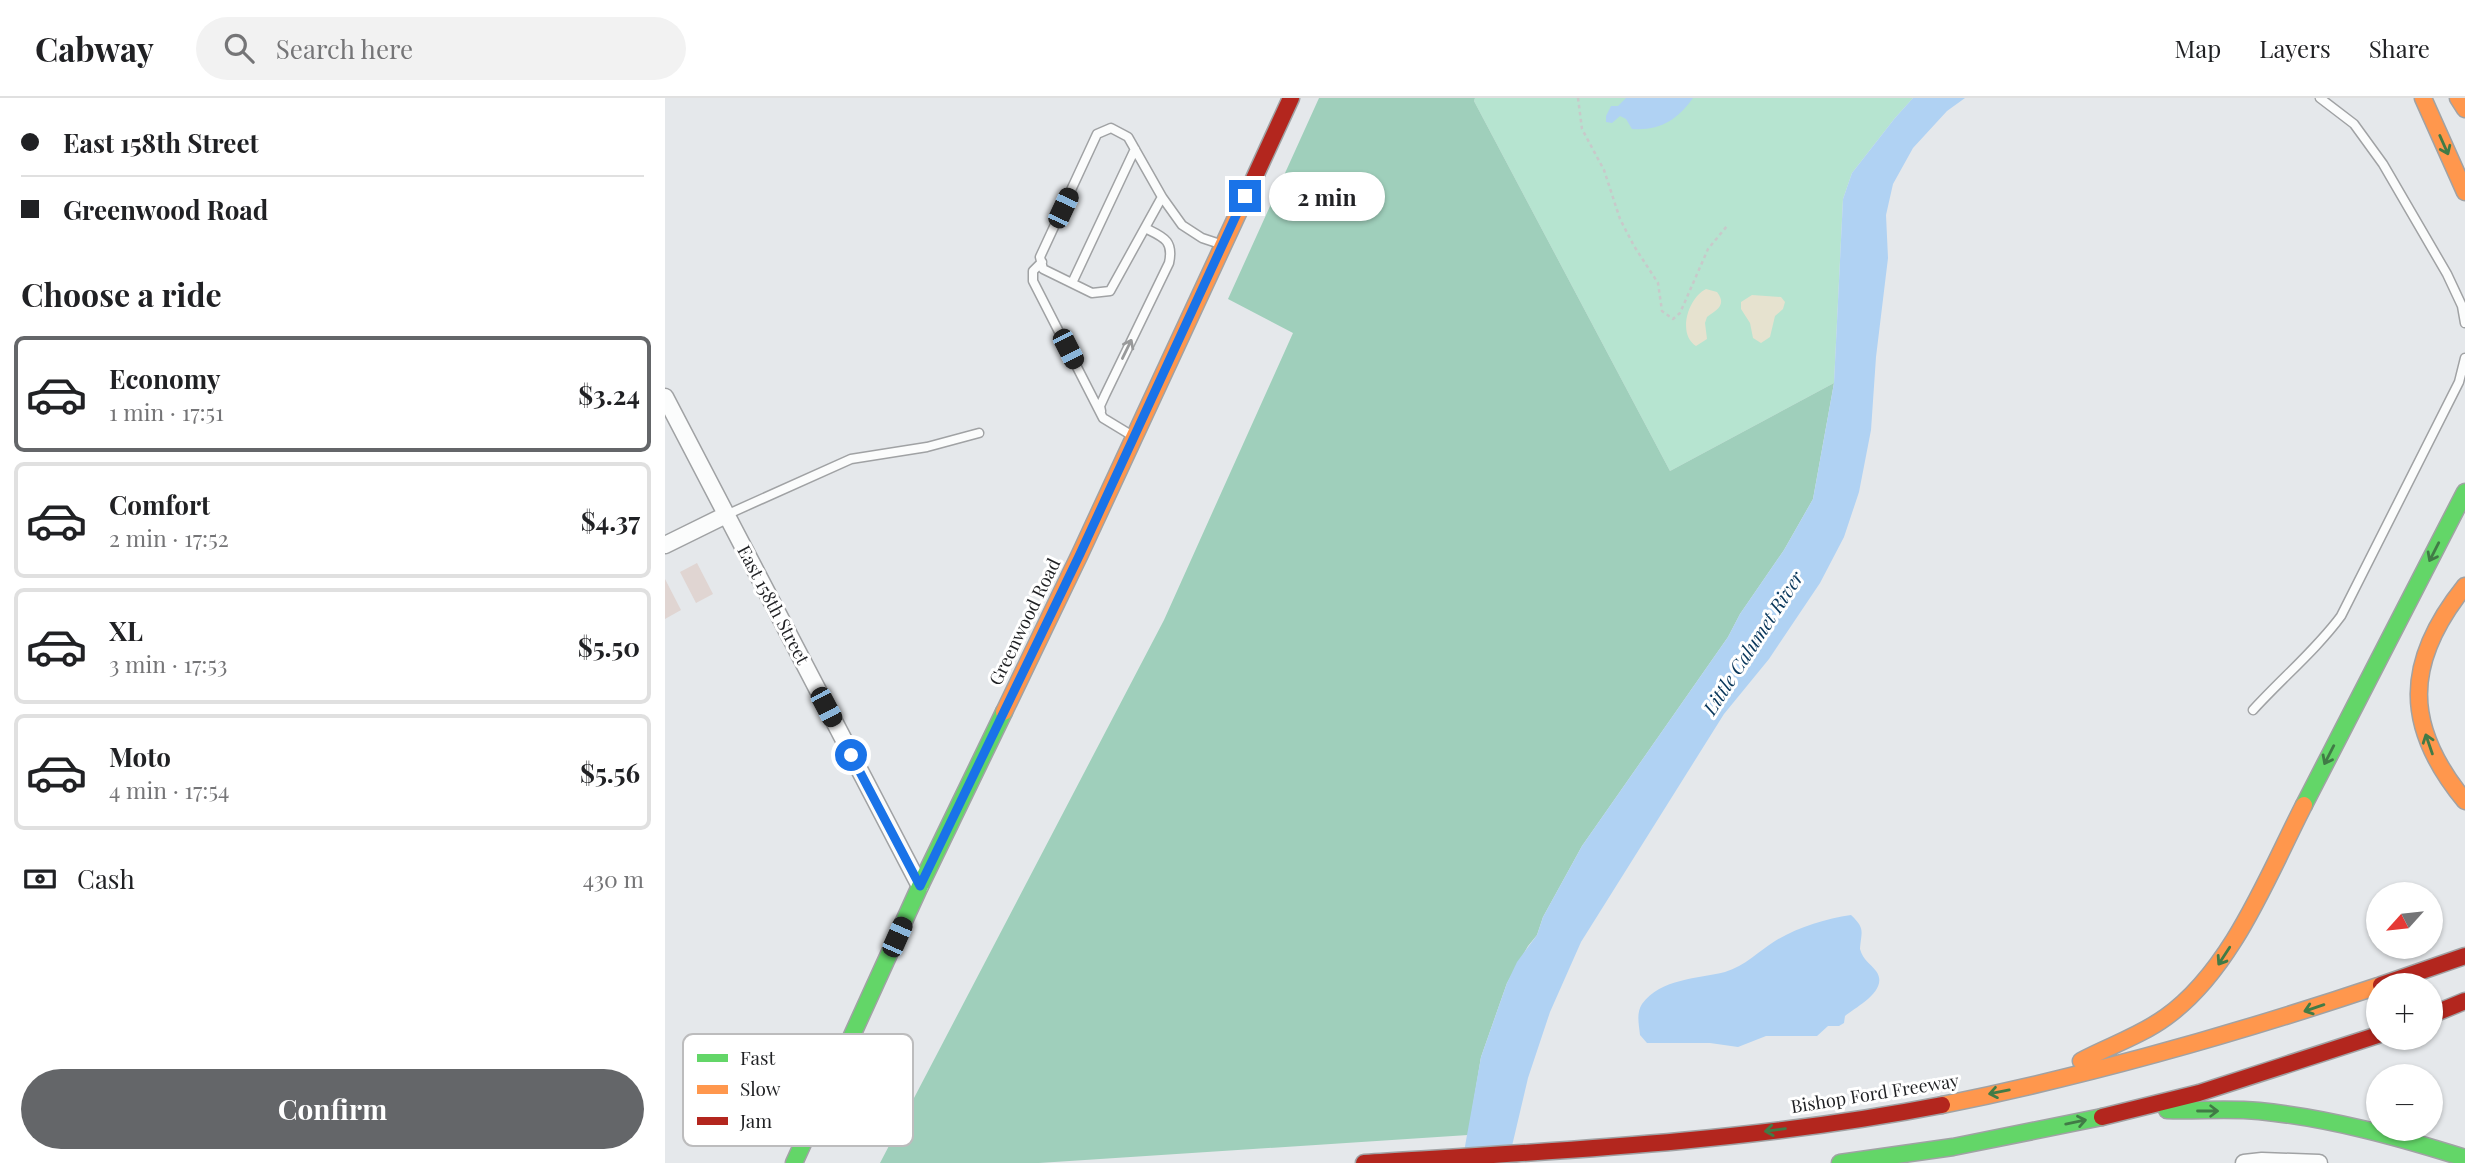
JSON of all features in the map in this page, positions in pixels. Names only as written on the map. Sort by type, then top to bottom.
[{"type":"main road","name":"Greenwood Road","points":[[853,1034],[1291,98]]},
{"type":"main road","points":[[2423,98],[2465,192]]},
{"type":"main road","points":[[2458,98],[2465,109]]},
{"type":"main road","points":[[2039,1084],[2157,1024],[2187,1001],[2213,973],[2234,941],[2465,492]]},
{"type":"main road","points":[[2465,586],[2435,624],[2419,680],[2423,729],[2431,753],[2442,774],[2465,801]]},
{"type":"main road","name":"Bishop Ford Freeway","points":[[2417,973],[2465,956]]},
{"type":"main road","name":"Bishop Ford Freeway","points":[[1364,1163],[1685,1140],[1872,1116],[2039,1084],[2171,1052],[2277,1021],[2366,991]]},
{"type":"main road","points":[[2443,1010],[2465,1002]]},
{"type":"main road","points":[[1840,1163],[1976,1143],[2140,1108],[2292,1064],[2366,1039]]},
{"type":"main road","points":[[2140,1108],[2256,1111],[2316,1118],[2381,1132],[2465,1158]]},
{"type":"main road","name":"Greenwood Road","points":[[794,1163],[802,1146]]},
{"type":"street","name":"East 158th Street","points":[[665,397],[920,886]]},
{"type":"street","points":[[665,545],[726,515]]},
{"type":"street","points":[[2244,1163],[2319,1163]]},
{"type":"lane","points":[[2320,98],[2354,124],[2383,164],[2447,274],[2462,306],[2465,323]]},
{"type":"lane","points":[[1162,197],[1110,291],[1092,293],[1043,269],[1041,257],[1097,134],[1111,128],[1128,137],[1162,197],[1182,225],[1202,238],[1223,245]]},
{"type":"lane","points":[[1072,283],[1135,149]]},
{"type":"lane","points":[[1101,411],[1100,406],[1168,263],[1171,248],[1169,243],[1145,228]]},
{"type":"lane","points":[[1042,262],[1034,271],[1033,281],[1105,421],[1134,436]]},
{"type":"lane","points":[[2253,709],[2326,637],[2341,616],[2459,382],[2465,358]]},
{"type":"lane","points":[[726,515],[851,459],[927,447],[979,433]]},
{"type":"path","points":[[1578,98],[1585,137],[1604,170],[1626,234],[1658,283],[1662,311],[1670,318],[1673,319],[1680,313],[1709,250],[1727,226]]},
{"type":"green space","points":[[1319,98],[1475,98],[1474,101],[1670,471],[1834,383],[1813,499],[1728,637],[1582,846],[1543,917],[1537,935],[1507,983],[1481,1057],[1468,1135],[1039,1163],[880,1163],[889,1146],[913,1146],[913,1100],[1164,620],[1293,333],[1228,299]]},
{"type":"green space","points":[[1475,98],[1913,98],[1852,173],[1843,199],[1834,383],[1670,471],[1474,101]]},
{"type":"sand","points":[[1706,289],[1717,292],[1721,304],[1707,317],[1707,339],[1696,346],[1687,333],[1687,316],[1694,300]]},
{"type":"sand","points":[[1752,295],[1781,297],[1785,302],[1783,309],[1775,316],[1770,337],[1761,343],[1753,338],[1750,323],[1741,309],[1741,302]]},
{"type":"water","points":[[1626,98],[1693,98],[1674,118],[1659,126],[1632,129],[1626,119],[1620,116],[1612,123],[1606,122],[1611,106],[1618,106]]},
{"type":"water","name":"Little Calumet River","points":[[1913,98],[1965,98],[1947,111],[1913,148],[1893,184],[1886,215],[1888,258],[1876,357],[1871,430],[1859,492],[1844,537],[1820,583],[1769,659],[1724,714],[1581,942],[1550,1012],[1528,1078],[1508,1163],[1462,1163],[1481,1057],[1517,962],[1537,935],[1543,917],[1582,846],[1728,637],[1813,499],[1834,383],[1843,199],[1852,173]]},
{"type":"water","points":[[1851,915],[1861,927],[1860,949],[1876,971],[1879,985],[1870,997],[1845,1016],[1844,1023],[1839,1026],[1828,1026],[1817,1036],[1766,1036],[1738,1047],[1710,1043],[1647,1043],[1640,1035],[1640,1008],[1650,995],[1659,989],[1669,984],[1725,972],[1793,932],[1822,921]]},
{"type":"building","points":[[697,563],[713,594],[696,603],[680,572]]},
{"type":"building","points":[[665,579],[681,610],[665,619]]},
{"type":"traffic: fast","points":[[2304,805],[2465,492]]},
{"type":"traffic: fast","points":[[853,1034],[1004,712]]},
{"type":"traffic: fast","points":[[2167,1110],[2248,1110],[2312,1118],[2465,1158]]},
{"type":"traffic: fast","points":[[1840,1163],[1953,1147],[2102,1117]]},
{"type":"traffic: fast","points":[[794,1163],[802,1146]]},
{"type":"traffic: slow","points":[[2423,98],[2465,192]]},
{"type":"traffic: slow","points":[[2458,98],[2465,109]]},
{"type":"traffic: slow","points":[[1004,712],[1246,196]]},
{"type":"traffic: slow","points":[[2465,586],[2445,614],[2431,641],[2422,668],[2419,694],[2422,720],[2430,746],[2465,801]]},
{"type":"traffic: slow","points":[[2081,1061],[2156,1024],[2189,997],[2210,974],[2246,920],[2304,805]]},
{"type":"traffic: slow","points":[[1942,1105],[2162,1052],[2366,990]]},
{"type":"traffic: jam","points":[[1246,196],[1291,98]]},
{"type":"traffic: jam","points":[[2416,973],[2465,956]]},
{"type":"traffic: jam","points":[[2443,1010],[2465,1001]]},
{"type":"traffic: jam","points":[[2102,1117],[2199,1093],[2366,1039]]},
{"type":"traffic: jam","points":[[1364,1163],[1582,1149],[1727,1136],[1871,1118],[1942,1105]]},
{"type":"route","points":[[851,755],[920,886],[1080,554],[1245,196]]}]
